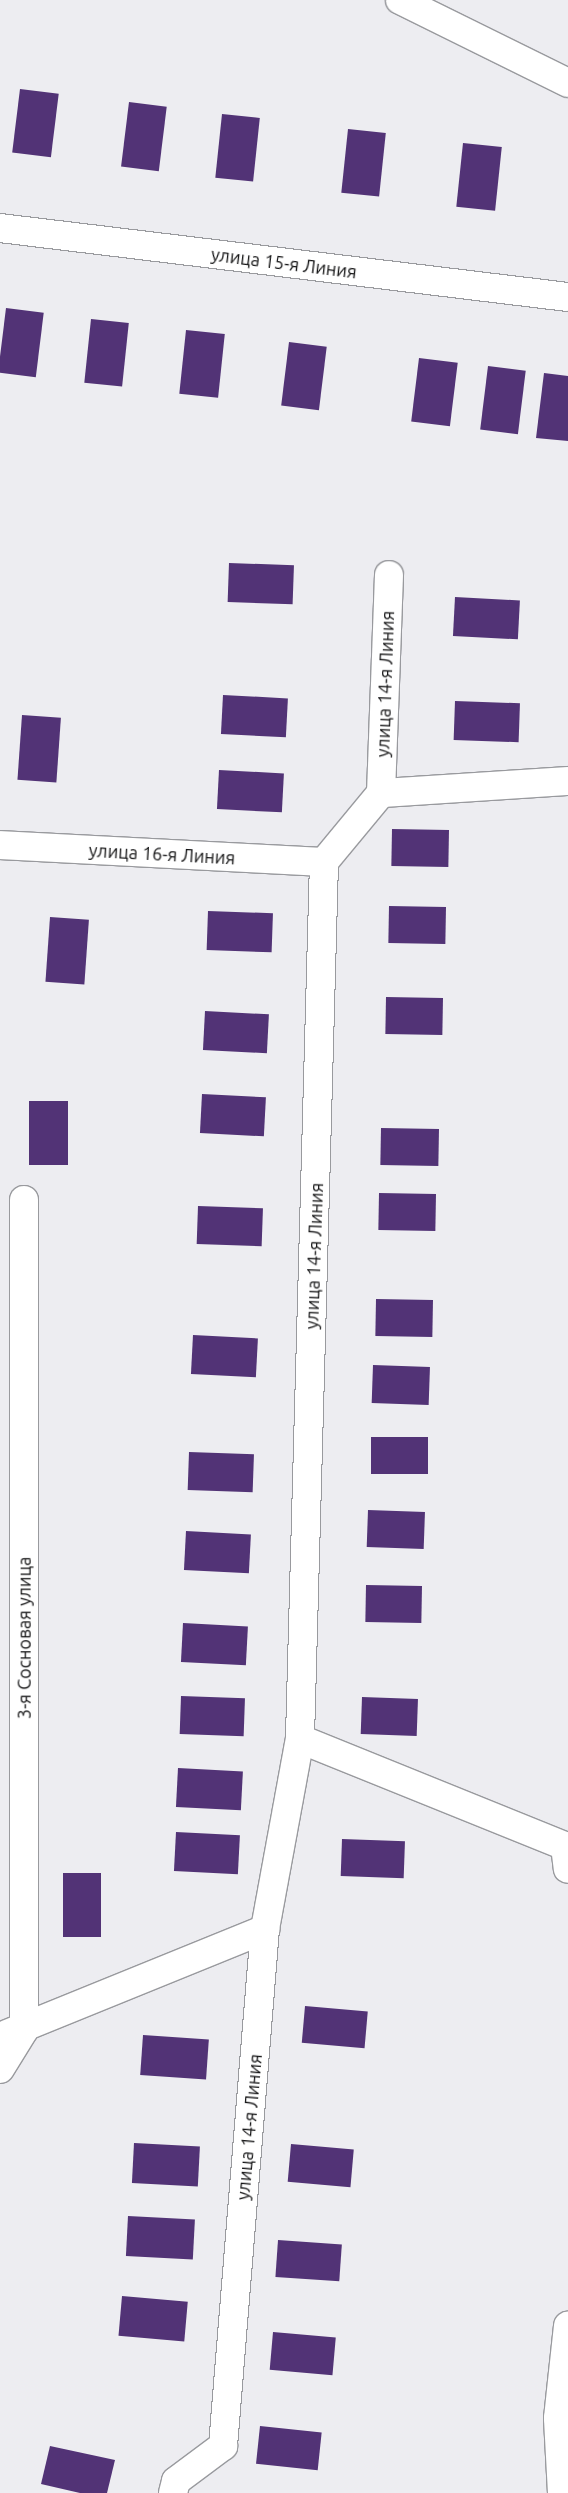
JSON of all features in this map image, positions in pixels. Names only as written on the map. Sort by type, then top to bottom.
[{"type":"street","points":[[400,0],[568,83]]},
{"type":"street","name":"улица 15-я Линия","points":[[0,228],[568,297]]},
{"type":"street","name":"улица 14-я Линия","points":[[381,793],[389,575]]},
{"type":"street","points":[[324,862],[381,793],[568,781]]},
{"type":"street","name":"улица 16-я Линия","points":[[0,845],[324,862]]},
{"type":"street","name":"улица 14-я Линия","points":[[173,2493],[176,2481],[223,2446],[265,1929],[300,1739],[324,862]]},
{"type":"street","name":"3-я Сосновая улица","points":[[12,2032],[24,1200]]},
{"type":"street","points":[[300,1739],[564,1846],[568,1869]]},
{"type":"street","points":[[0,2069],[12,2032],[265,1929]]},
{"type":"street","points":[[562,2493],[558,2418],[568,2326]]},
{"type":"street","points":[[558,2418],[568,2452]]},
{"type":"building","points":[[20,89],[59,94],[51,157],[12,153]]},
{"type":"building","points":[[129,102],[167,107],[159,171],[121,167]]},
{"type":"building","points":[[222,114],[260,118],[253,182],[215,178]]},
{"type":"building","points":[[348,129],[386,133],[379,197],[341,193]]},
{"type":"building","points":[[463,143],[502,147],[495,211],[456,207]]},
{"type":"building","points":[[6,308],[44,313],[36,377],[0,373]]},
{"type":"building","points":[[91,319],[129,323],[122,387],[84,383]]},
{"type":"building","points":[[186,330],[225,334],[218,398],[179,394]]},
{"type":"building","points":[[289,342],[327,347],[319,410],[281,406]]},
{"type":"building","points":[[419,358],[458,363],[450,426],[411,422]]},
{"type":"building","points":[[488,366],[526,371],[518,434],[480,430]]},
{"type":"building","points":[[544,373],[568,376],[568,441],[536,438]]},
{"type":"building","points":[[229,563],[294,565],[293,604],[228,602]]},
{"type":"building","points":[[455,597],[520,600],[518,639],[453,636]]},
{"type":"building","points":[[223,695],[288,698],[286,737],[221,734]]},
{"type":"building","points":[[455,701],[520,703],[519,742],[454,740]]},
{"type":"building","points":[[22,715],[61,718],[56,783],[17,780]]},
{"type":"building","points":[[219,770],[284,773],[282,812],[217,809]]},
{"type":"building","points":[[392,829],[449,830],[448,867],[391,866]]},
{"type":"building","points":[[389,906],[446,907],[445,944],[388,943]]},
{"type":"building","points":[[208,911],[273,913],[272,952],[207,950]]},
{"type":"building","points":[[50,917],[89,920],[84,985],[45,982]]},
{"type":"building","points":[[386,997],[443,998],[442,1035],[385,1034]]},
{"type":"building","points":[[205,1011],[269,1014],[267,1053],[203,1050]]},
{"type":"building","points":[[202,1094],[266,1097],[264,1136],[200,1133]]},
{"type":"building","points":[[29,1101],[68,1101],[68,1165],[29,1165]]},
{"type":"building","points":[[381,1128],[439,1129],[438,1166],[380,1165]]},
{"type":"building","points":[[379,1193],[436,1194],[435,1231],[378,1230]]},
{"type":"building","points":[[198,1206],[263,1208],[262,1246],[197,1244]]},
{"type":"building","points":[[376,1299],[433,1300],[432,1337],[375,1336]]},
{"type":"building","points":[[193,1335],[258,1338],[256,1377],[191,1374]]},
{"type":"building","points":[[373,1365],[430,1367],[429,1405],[372,1403]]},
{"type":"building","points":[[371,1437],[428,1437],[428,1474],[371,1474]]},
{"type":"building","points":[[189,1452],[254,1454],[253,1492],[188,1490]]},
{"type":"building","points":[[368,1510],[425,1512],[424,1549],[367,1547]]},
{"type":"building","points":[[186,1531],[251,1534],[249,1573],[184,1570]]},
{"type":"building","points":[[366,1585],[422,1586],[421,1623],[365,1622]]},
{"type":"building","points":[[183,1623],[248,1626],[246,1665],[181,1662]]},
{"type":"building","points":[[181,1696],[245,1698],[244,1736],[180,1734]]},
{"type":"building","points":[[362,1697],[418,1699],[417,1736],[361,1734]]},
{"type":"building","points":[[178,1768],[243,1771],[241,1810],[176,1807]]},
{"type":"building","points":[[176,1832],[240,1835],[238,1874],[174,1871]]},
{"type":"building","points":[[342,1839],[405,1841],[404,1878],[341,1876]]},
{"type":"building","points":[[63,1873],[101,1873],[101,1937],[63,1937]]},
{"type":"building","points":[[305,2006],[368,2011],[365,2048],[302,2043]]},
{"type":"building","points":[[143,2035],[209,2040],[206,2080],[140,2075]]},
{"type":"building","points":[[134,2143],[200,2146],[198,2186],[132,2183]]},
{"type":"building","points":[[291,2144],[354,2149],[350,2187],[288,2182]]},
{"type":"building","points":[[128,2216],[195,2220],[193,2259],[126,2256]]},
{"type":"building","points":[[278,2240],[342,2244],[339,2281],[275,2277]]},
{"type":"building","points":[[122,2296],[188,2302],[184,2342],[119,2336]]},
{"type":"building","points":[[273,2332],[336,2337],[332,2375],[270,2370]]},
{"type":"building","points":[[260,2426],[322,2432],[318,2470],[256,2464]]},
{"type":"building","points":[[50,2446],[115,2460],[107,2493],[80,2493],[41,2484]]}]
